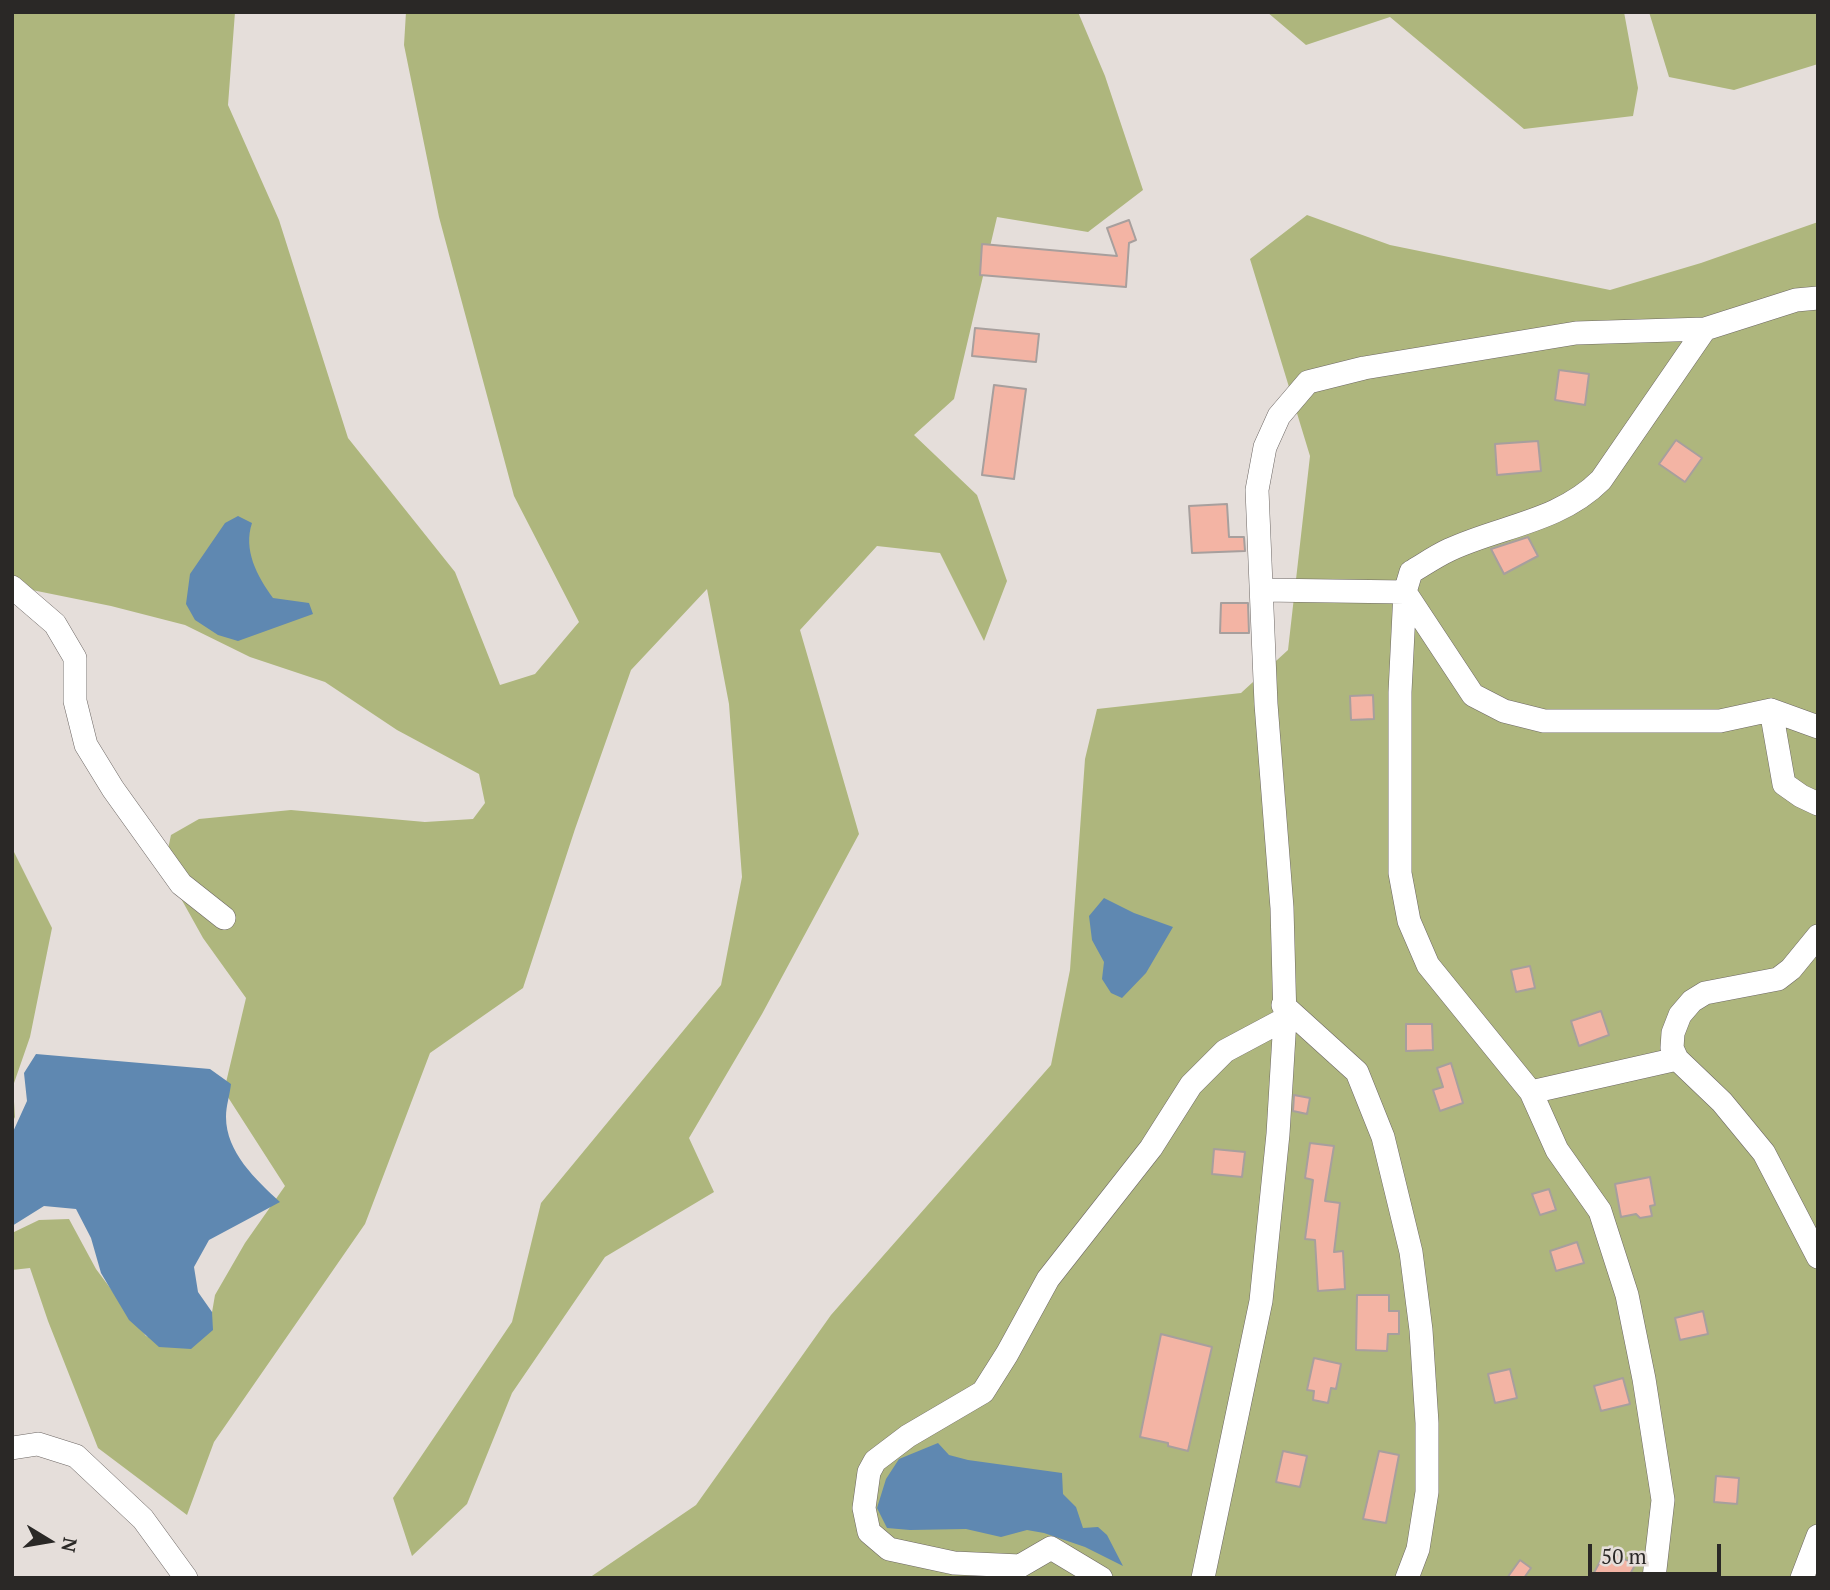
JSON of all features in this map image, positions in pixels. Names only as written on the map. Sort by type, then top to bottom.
[{"type":"street","points":[[1203,1578],[1261,1301],[1278,1134],[1284,1012],[1282,908],[1266,704],[1257,490],[1265,447],[1279,416],[1308,382],[1364,368],[1576,333],[1705,329],[1796,300],[1818,298]]},
{"type":"street","points":[[1654,1578],[1663,1500],[1644,1379],[1627,1295],[1600,1211],[1557,1150],[1531,1091],[1428,965],[1409,921],[1400,873],[1400,692],[1405,592],[1411,572],[1449,550],[1531,522],[1585,497],[1601,480],[1705,329]]},
{"type":"street","points":[[12,587],[55,624],[75,658],[75,701],[86,745],[113,789],[181,884],[223,918]]},
{"type":"street","points":[[1262,590],[1405,592]]},
{"type":"street","points":[[1405,592],[1473,695],[1504,711],[1544,721],[1720,721],[1771,710],[1818,727]]},
{"type":"street","points":[[1771,710],[1784,784],[1818,804]]},
{"type":"street","points":[[1818,936],[1791,969],[1778,979],[1705,993],[1692,1001],[1680,1015],[1672,1033],[1672,1048],[1677,1059],[1722,1102],[1764,1153],[1818,1257]]},
{"type":"street","points":[[1101,1578],[1051,1548],[1020,1566],[954,1563],[889,1549],[869,1532],[864,1508],[869,1472],[875,1461],[908,1436],[983,1392],[1048,1279],[1151,1148],[1191,1085],[1225,1051],[1284,1012]]},
{"type":"street","points":[[1284,1012],[1357,1072],[1383,1137],[1411,1252],[1422,1343],[1427,1423],[1427,1492],[1418,1549],[1407,1578]]},
{"type":"street","points":[[1531,1091],[1677,1059]]},
{"type":"street","points":[[12,1448],[38,1444],[76,1457],[143,1519],[186,1578]]},
{"type":"street","points":[[1802,1578],[1818,1536]]},
{"type":"green space","points":[[12,12],[235,12],[228,105],[279,220],[348,438],[455,572],[500,685],[535,674],[579,622],[514,496],[439,217],[404,45],[406,12],[1078,12],[1105,76],[1143,190],[1088,232],[997,217],[954,399],[914,435],[977,495],[1007,581],[984,641],[940,553],[877,546],[800,630],[859,834],[762,1014],[689,1138],[714,1192],[605,1257],[512,1393],[467,1504],[412,1556],[393,1498],[512,1322],[541,1203],[721,985],[742,877],[729,704],[707,589],[631,670],[523,988],[430,1053],[365,1224],[214,1442],[187,1515],[98,1448],[30,1268],[12,1270],[12,1233],[39,1220],[69,1219],[96,1269],[146,1336],[186,1348],[209,1330],[215,1295],[245,1243],[285,1186],[224,1091],[246,998],[203,938],[164,868],[171,835],[199,819],[291,810],[425,822],[473,819],[485,803],[479,774],[397,730],[325,682],[250,657],[185,625],[32,590],[12,594]]},
{"type":"green space","points":[[1267,12],[1624,12],[1638,88],[1633,116],[1524,129],[1390,17],[1306,45]]},
{"type":"green space","points":[[1649,12],[1818,12],[1818,64],[1734,90],[1669,77]]},
{"type":"green space","points":[[1307,215],[1390,245],[1610,290],[1701,263],[1818,222],[1818,1578],[589,1578],[696,1505],[831,1315],[1051,1065],[1070,970],[1085,759],[1097,709],[1241,693],[1288,650],[1310,456],[1250,259]]},
{"type":"green space","points":[[12,848],[52,928],[30,1037],[13,1086],[15,1117],[12,1123]]},
{"type":"water","points":[[238,516],[252,523],[250,553],[273,598],[309,603],[313,614],[238,641],[218,635],[195,620],[186,604],[190,574],[225,523]]},
{"type":"water","points":[[1104,898],[1134,913],[1173,927],[1146,973],[1122,998],[1111,993],[1102,979],[1104,962],[1092,940],[1089,916]]},
{"type":"water","points":[[36,1054],[210,1069],[231,1084],[226,1117],[231,1142],[252,1175],[280,1202],[209,1240],[194,1267],[198,1292],[212,1312],[213,1330],[191,1349],[159,1347],[129,1320],[101,1273],[91,1238],[76,1209],[44,1206],[12,1226],[12,1134],[27,1101],[24,1073]]},
{"type":"water","points":[[938,1443],[949,1455],[968,1460],[1062,1473],[1063,1494],[1076,1507],[1083,1528],[1098,1527],[1107,1535],[1123,1566],[1085,1547],[1027,1530],[1001,1537],[966,1529],[887,1528],[877,1508],[886,1479],[899,1459]]},
{"type":"building","points":[[1129,220],[1136,240],[1129,243],[1126,287],[980,275],[982,244],[1117,256],[1107,228]]},
{"type":"building","points":[[975,328],[1039,334],[1036,362],[972,356]]},
{"type":"building","points":[[1559,370],[1589,374],[1585,405],[1555,400]]},
{"type":"building","points":[[994,385],[1026,389],[1014,479],[982,475]]},
{"type":"building","points":[[1676,440],[1702,458],[1685,482],[1659,464]]},
{"type":"building","points":[[1538,441],[1541,471],[1497,475],[1495,444]]},
{"type":"building","points":[[1227,504],[1229,537],[1244,537],[1245,551],[1192,553],[1189,506]]},
{"type":"building","points":[[1528,537],[1538,556],[1504,574],[1491,549]]},
{"type":"building","points":[[1221,603],[1248,603],[1249,633],[1220,633]]},
{"type":"building","points":[[1373,695],[1374,719],[1351,720],[1350,696]]},
{"type":"building","points":[[1530,966],[1535,988],[1516,992],[1511,970]]},
{"type":"building","points":[[1601,1011],[1609,1035],[1579,1046],[1571,1021]]},
{"type":"building","points":[[1406,1024],[1432,1024],[1433,1050],[1406,1051]]},
{"type":"building","points":[[1451,1063],[1463,1103],[1440,1111],[1433,1090],[1443,1087],[1437,1068]]},
{"type":"building","points":[[1294,1095],[1310,1098],[1307,1114],[1293,1111]]},
{"type":"building","points":[[1310,1143],[1334,1146],[1325,1201],[1340,1203],[1334,1252],[1343,1251],[1345,1289],[1318,1291],[1315,1240],[1305,1239],[1313,1180],[1305,1178]]},
{"type":"building","points":[[1214,1149],[1245,1152],[1242,1177],[1212,1174]]},
{"type":"building","points":[[1650,1177],[1655,1205],[1650,1206],[1652,1216],[1640,1218],[1636,1214],[1621,1217],[1615,1184]]},
{"type":"building","points":[[1549,1189],[1556,1210],[1540,1215],[1532,1194]]},
{"type":"building","points":[[1577,1242],[1584,1263],[1556,1271],[1550,1251]]},
{"type":"building","points":[[1357,1295],[1389,1295],[1389,1311],[1399,1311],[1399,1334],[1388,1334],[1387,1351],[1356,1350]]},
{"type":"building","points":[[1703,1311],[1708,1334],[1680,1340],[1675,1318]]},
{"type":"building","points":[[1161,1334],[1212,1347],[1188,1451],[1140,1437]]},
{"type":"building","points":[[1314,1358],[1341,1364],[1336,1389],[1331,1388],[1328,1403],[1313,1400],[1314,1391],[1307,1390]]},
{"type":"building","points":[[1510,1369],[1517,1398],[1495,1403],[1488,1374]]},
{"type":"building","points":[[1623,1378],[1630,1404],[1601,1411],[1594,1386]]},
{"type":"building","points":[[1283,1451],[1307,1456],[1300,1487],[1276,1482]]},
{"type":"building","points":[[1379,1451],[1399,1455],[1386,1523],[1363,1519]]},
{"type":"building","points":[[1716,1476],[1739,1478],[1737,1504],[1714,1502]]},
{"type":"building","points":[[1607,1549],[1635,1565],[1628,1578],[1591,1578]]},
{"type":"building","points":[[1520,1560],[1531,1568],[1524,1578],[1507,1578]]}]
